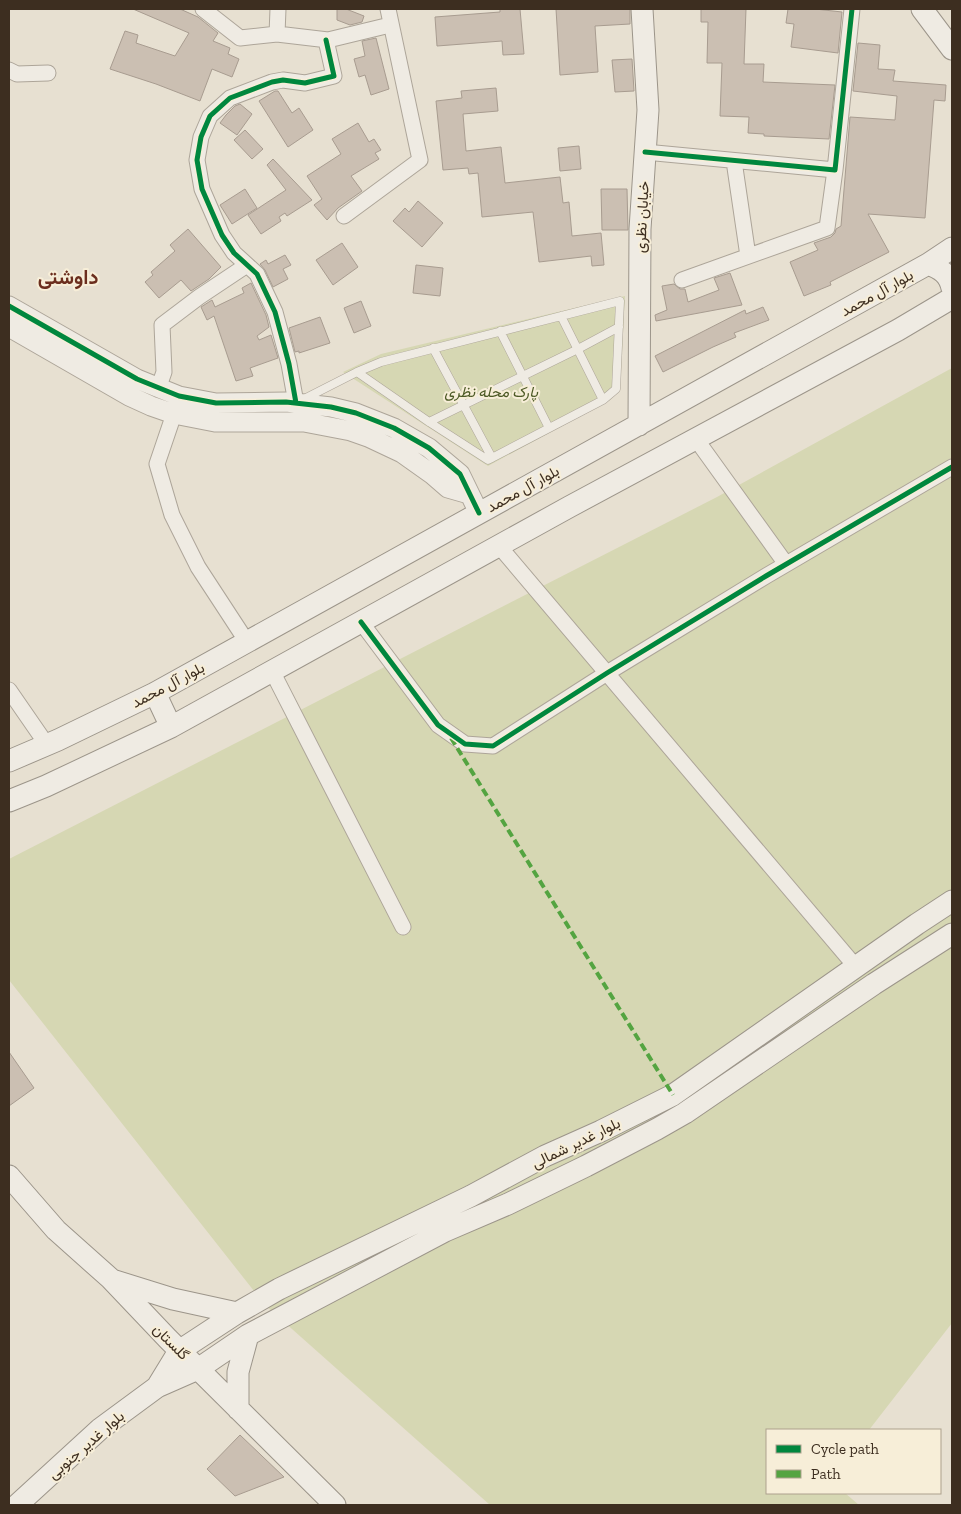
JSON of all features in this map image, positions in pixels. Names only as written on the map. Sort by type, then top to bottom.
[{"type":"main road","name":"خیابان نظری","points":[[639,425],[640,229],[648,110],[642,9]]},
{"type":"main road","points":[[922,9],[952,49]]},
{"type":"main road","name":"بلوار آل محمد","points":[[9,761],[155,693],[928,264],[952,248]]},
{"type":"main road","points":[[9,800],[46,786],[171,726],[696,439],[951,294],[951,282],[944,272],[928,264]]},
{"type":"main road","points":[[155,693],[171,726]]},
{"type":"main road","name":"بلوار غدیر شمالی","points":[[179,1351],[237,1313],[279,1289],[471,1196],[545,1156],[601,1132],[673,1094],[952,901]]},
{"type":"main road","name":"بلوار غدیر شمالی","points":[[198,1369],[248,1335],[446,1231],[517,1200],[657,1129],[701,1102],[874,984],[952,934]]},
{"type":"main road","name":"گلستان","points":[[9,1176],[56,1230],[110,1279],[179,1351],[335,1505]]},
{"type":"main road","points":[[110,1279],[173,1299],[237,1313]]},
{"type":"main road","points":[[238,1409],[238,1372],[248,1335]]},
{"type":"main road","name":"بلوار غدیر جنوبی","points":[[157,1387],[179,1351]]},
{"type":"main road","name":"بلوار غدیر جنوبی","points":[[17,1505],[100,1429],[157,1387],[198,1369]]},
{"type":"street","points":[[204,9],[240,38],[277,34],[326,40],[390,25]]},
{"type":"street","points":[[277,34],[278,9]]},
{"type":"street","points":[[344,216],[420,160],[388,9]]},
{"type":"street","points":[[682,280],[827,228],[852,9]]},
{"type":"street","points":[[296,403],[289,364],[276,312],[257,274],[234,253],[222,235],[202,189],[197,160],[201,137],[210,116],[230,98],[277,81],[305,83],[334,76],[326,40]]},
{"type":"street","points":[[9,70],[17,74],[48,74]]},
{"type":"street","points":[[645,152],[835,170]]},
{"type":"street","points":[[734,161],[748,256]]},
{"type":"street","points":[[158,389],[164,372],[162,325],[199,297],[247,265]]},
{"type":"street","points":[[9,306],[137,380],[179,396],[216,403],[296,403],[331,407],[356,413],[394,428],[429,448],[460,474],[479,513]]},
{"type":"street","points":[[9,327],[129,396],[174,414],[198,420],[223,422],[304,422],[351,431],[402,453],[448,488],[469,494]]},
{"type":"street","points":[[174,414],[157,464],[172,515],[198,567],[247,642]]},
{"type":"street","points":[[696,439],[786,564]]},
{"type":"street","points":[[361,622],[438,725],[465,744],[493,746],[606,672],[952,467]]},
{"type":"street","points":[[499,546],[856,967]]},
{"type":"street","points":[[272,671],[403,927]]},
{"type":"street","points":[[9,690],[47,744]]},
{"type":"lane","points":[[296,403],[356,372],[381,362],[620,302],[616,389],[603,400],[488,460],[356,372]]},
{"type":"lane","points":[[561,316],[603,400]]},
{"type":"lane","points":[[430,422],[619,327]]},
{"type":"lane","points":[[500,331],[550,428]]},
{"type":"lane","points":[[433,348],[492,458]]},
{"type":"green space","name":"پارک محله نظری","points":[[625,296],[620,389],[610,400],[488,466],[343,372],[381,354]]},
{"type":"green space","points":[[952,368],[952,1323],[870,1429],[766,1429],[766,1494],[846,1494],[859,1505],[490,1505],[265,1305],[9,980],[9,859],[717,497]]},
{"type":"building","points":[[133,9],[180,9],[198,17],[218,33],[213,41],[230,48],[228,54],[239,59],[232,77],[212,69],[200,101],[110,69],[125,31],[138,35],[136,43],[175,56],[189,33]]},
{"type":"building","points":[[337,9],[346,9],[364,16],[362,22],[350,25],[337,20]]},
{"type":"building","points":[[500,9],[520,9],[524,54],[503,55],[502,41],[437,46],[435,17],[500,12]]},
{"type":"building","points":[[556,9],[630,9],[630,24],[595,26],[598,72],[560,75]]},
{"type":"building","points":[[701,9],[746,9],[744,64],[764,64],[763,82],[835,85],[829,139],[764,136],[764,134],[748,133],[749,117],[720,116],[722,63],[707,63],[708,22],[701,22]]},
{"type":"building","points":[[788,9],[842,12],[838,53],[791,47],[794,24],[786,23]]},
{"type":"building","points":[[376,38],[389,89],[371,95],[365,75],[359,77],[354,59],[365,56],[362,41]]},
{"type":"building","points":[[858,43],[880,45],[878,69],[895,70],[893,81],[946,85],[945,101],[934,100],[925,218],[868,214],[889,252],[830,282],[831,285],[804,296],[790,262],[818,250],[814,243],[831,237],[836,229],[841,226],[850,117],[895,120],[897,96],[853,91]]},
{"type":"building","points":[[632,59],[634,91],[615,92],[612,60]]},
{"type":"building","points":[[496,88],[498,111],[463,114],[466,151],[501,147],[505,183],[560,177],[563,203],[569,202],[572,236],[601,233],[604,265],[592,266],[591,256],[539,262],[533,212],[482,217],[478,173],[469,174],[468,168],[443,170],[436,101],[462,98],[461,91]]},
{"type":"building","points":[[278,91],[292,113],[299,108],[313,130],[288,147],[259,101]]},
{"type":"building","points":[[240,104],[252,114],[237,135],[220,123],[235,106]]},
{"type":"building","points":[[358,123],[369,142],[374,139],[381,150],[375,153],[379,159],[351,176],[362,191],[338,208],[327,220],[314,205],[322,199],[307,176],[341,154],[332,139]]},
{"type":"building","points":[[245,130],[263,149],[252,159],[234,140]]},
{"type":"building","points":[[579,146],[581,169],[560,171],[558,148]]},
{"type":"building","points":[[273,159],[312,200],[287,216],[285,213],[279,217],[281,221],[261,234],[248,215],[286,190],[267,165]]},
{"type":"building","points":[[245,189],[257,208],[232,224],[220,205]]},
{"type":"building","points":[[601,189],[627,189],[628,230],[602,230]]},
{"type":"building","points":[[418,201],[443,223],[422,247],[393,221],[405,208],[409,212]]},
{"type":"building","points":[[188,229],[221,267],[209,279],[191,291],[181,280],[159,298],[145,282],[153,275],[151,272],[175,251],[170,245]]},
{"type":"building","points":[[342,243],[358,267],[333,285],[316,260]]},
{"type":"building","points":[[285,255],[291,265],[283,269],[288,279],[273,287],[260,264],[266,260],[268,264]]},
{"type":"building","points":[[416,265],[443,268],[440,296],[413,293]]},
{"type":"building","points":[[730,273],[742,305],[656,321],[655,315],[667,310],[662,286],[674,284],[680,289],[685,289],[688,302],[719,290],[714,278]]},
{"type":"building","points":[[251,283],[266,315],[269,327],[257,336],[259,340],[271,335],[278,358],[250,368],[253,376],[236,381],[214,316],[207,320],[201,307],[212,300],[215,307],[244,293],[242,288]]},
{"type":"building","points":[[361,301],[371,326],[354,333],[344,308]]},
{"type":"building","points":[[763,307],[769,320],[734,333],[736,337],[663,372],[655,356],[745,310],[746,314]]},
{"type":"building","points":[[320,317],[330,343],[299,353],[299,351],[295,352],[289,328]]},
{"type":"building","points":[[9,1052],[34,1088],[9,1106]]},
{"type":"building","points":[[240,1435],[284,1477],[235,1496],[207,1469]]},
{"type":"marked path","points":[[451,738],[673,1095]]},
{"type":"cycle path","points":[[645,152],[835,170],[852,9]]},
{"type":"cycle path","points":[[296,403],[289,364],[275,312],[257,274],[234,253],[222,235],[202,189],[197,160],[201,137],[210,116],[230,98],[272,82],[283,80],[305,83],[334,76],[326,40]]},
{"type":"cycle path","points":[[9,306],[137,379],[179,396],[216,403],[286,402],[331,407],[356,413],[394,428],[429,448],[460,474],[479,513]]},
{"type":"cycle path","points":[[361,622],[438,725],[465,744],[493,746],[607,673],[766,576],[952,467]]},
{"type":"district","name":"داوشتی","points":[[68,277]]}]
